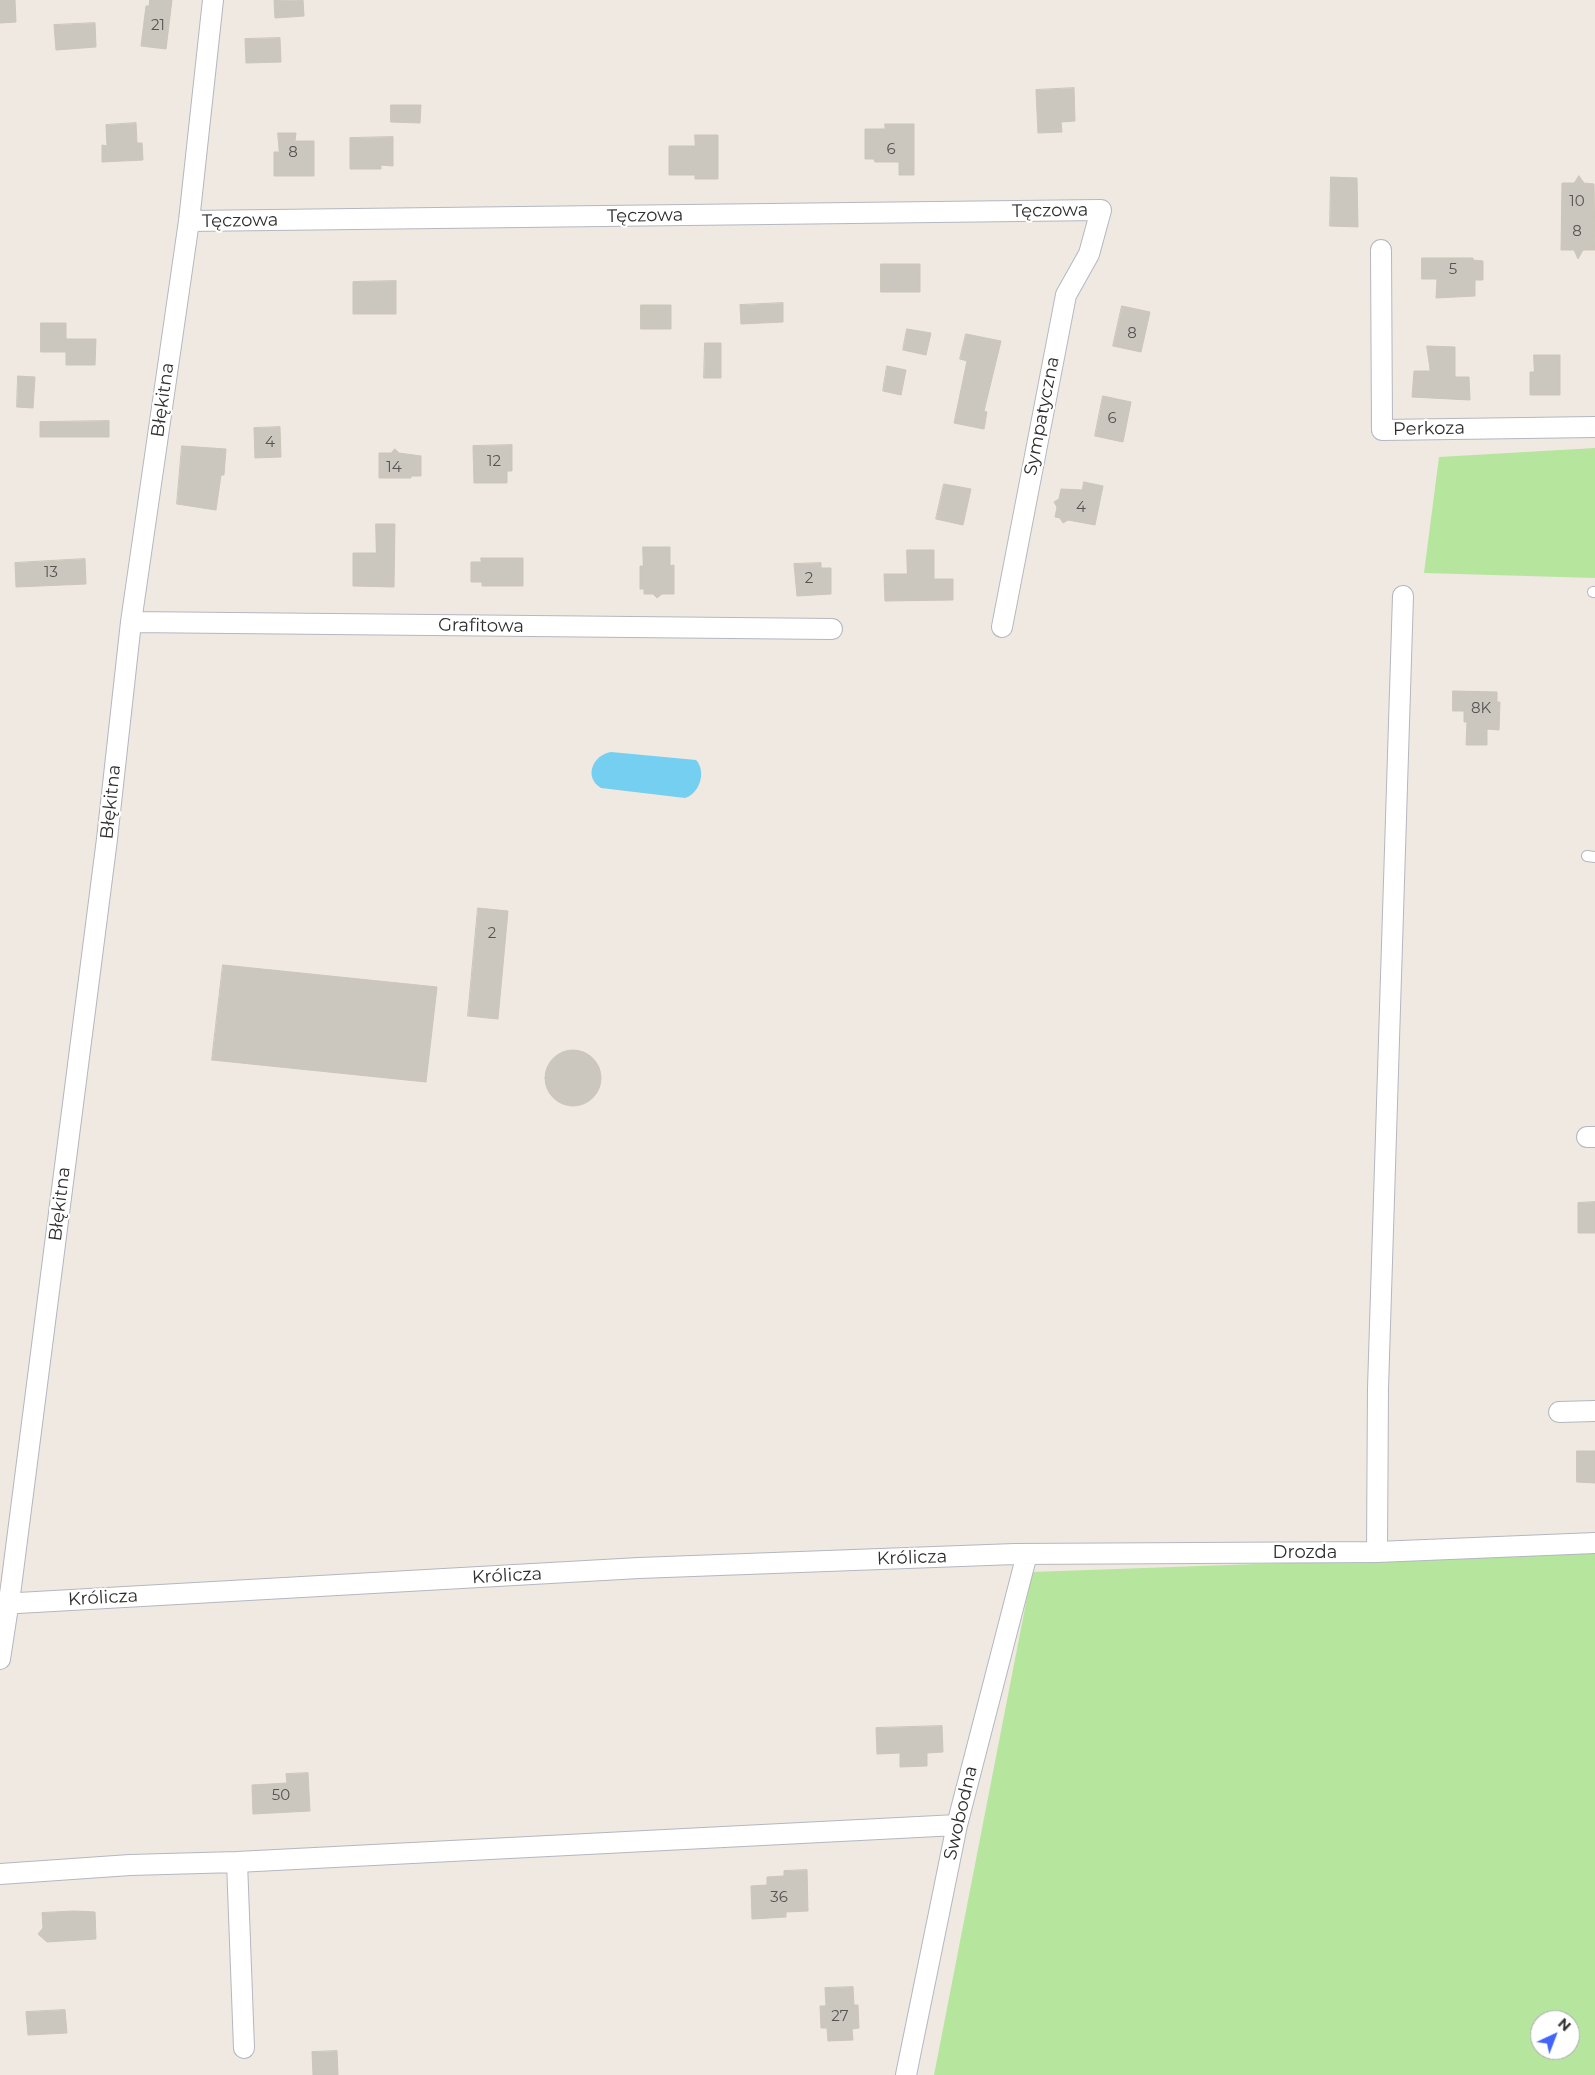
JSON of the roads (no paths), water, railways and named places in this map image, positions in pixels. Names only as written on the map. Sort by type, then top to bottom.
[{"type":"street","name":"Błękitna","points":[[0,1659],[4,1604],[107,839],[131,622],[189,221],[214,0]]},
{"type":"street","name":"Tęczowa","points":[[189,221],[1101,210]]},
{"type":"street","name":"Sympatyczna","points":[[1002,627],[1066,295],[1089,254],[1101,210]]},
{"type":"street","name":"Perkoza","points":[[1381,250],[1382,430],[1595,426]]},
{"type":"street","points":[[1377,1552],[1378,1388],[1403,596]]},
{"type":"street","name":"Grafitowa","points":[[131,622],[832,629]]},
{"type":"street","points":[[1560,1412],[1595,1411]]},
{"type":"street","name":"Drozda","points":[[1021,1554],[1377,1552],[1595,1543]]},
{"type":"street","name":"Królicza","points":[[4,1604],[639,1568],[1021,1554]]},
{"type":"street","name":"Swobodna","points":[[906,2075],[957,1826],[1021,1554]]},
{"type":"street","points":[[0,1874],[130,1864],[237,1862],[957,1826]]},
{"type":"street","points":[[237,1862],[244,2048]]},
{"type":"water","points":[[611,752],[696,760],[701,770],[700,782],[694,792],[685,798],[601,788],[592,778],[592,767],[599,757]]}]
